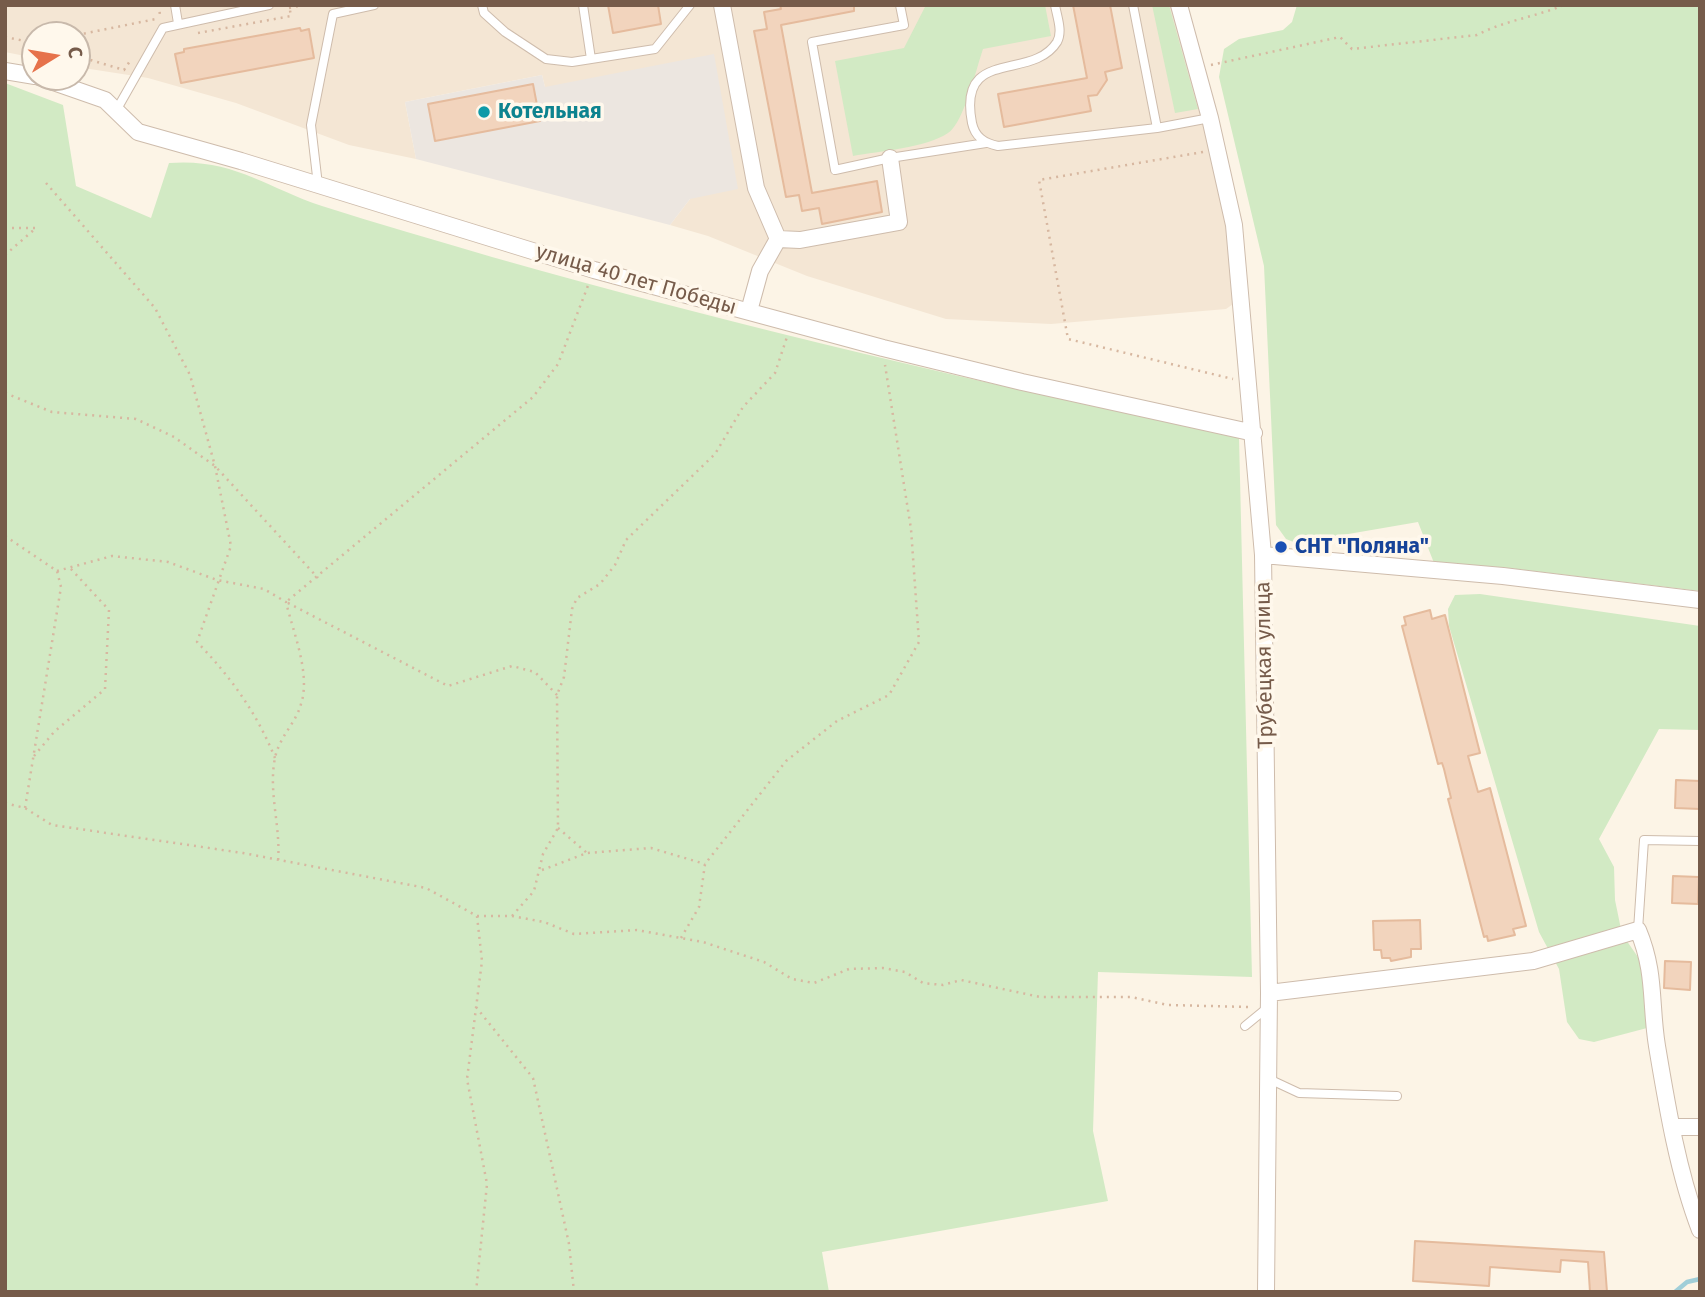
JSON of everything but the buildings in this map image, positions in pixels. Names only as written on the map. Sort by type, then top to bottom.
[{"type":"street","points":[[722,5],[756,188],[778,239]]},
{"type":"street","name":"Трубецкая улица","points":[[1179,5],[1210,118],[1234,225],[1263,555],[1269,1000],[1266,1292]]},
{"type":"street","name":"улица 40 лет Победы","points":[[83,91],[105,100],[138,132],[594,270],[1022,383],[1254,433]]},
{"type":"street","points":[[778,239],[800,240],[899,222],[890,158]]},
{"type":"street","points":[[749,311],[760,271],[778,239]]},
{"type":"street","points":[[1263,555],[1503,576],[1700,600]]},
{"type":"street","points":[[1269,1000],[1533,961],[1638,930],[1650,958],[1657,1045],[1673,1127],[1700,1230]]},
{"type":"street","points":[[1673,1127],[1700,1127]]},
{"type":"lane","points":[[175,5],[178,23]]},
{"type":"lane","points":[[117,109],[163,28],[269,5]]},
{"type":"lane","points":[[318,185],[311,125],[333,14],[374,5]]},
{"type":"lane","points":[[482,5],[484,13],[505,32],[546,59],[572,62],[654,48],[690,5]]},
{"type":"lane","points":[[583,5],[591,59]]},
{"type":"lane","points":[[900,5],[904,25],[812,42],[835,170],[890,158],[986,143],[998,146],[1157,128],[1210,118]]},
{"type":"lane","points":[[986,143],[974,132],[969,108],[975,87],[989,70],[1038,59],[1058,41],[1060,31],[1055,5]]},
{"type":"lane","points":[[1133,5],[1157,128]]},
{"type":"lane","points":[[1638,930],[1644,840],[1700,841]]},
{"type":"lane","points":[[1245,1026],[1269,1000]]},
{"type":"lane","points":[[1269,1079],[1299,1093],[1397,1096]]},
{"type":"path","points":[[151,28],[160,19],[159,5]]},
{"type":"path","points":[[195,34],[290,16],[289,7],[304,5]]},
{"type":"path","points":[[1197,69],[1340,37],[1352,49],[1477,36],[1492,28],[1536,17],[1564,5]]},
{"type":"path","points":[[91,32],[160,19]]},
{"type":"path","points":[[91,60],[124,70],[130,60]]},
{"type":"path","points":[[1212,151],[1039,180],[1068,339],[1243,381]]},
{"type":"path","points":[[47,183],[155,308],[190,375],[215,466],[231,546],[197,642],[229,675],[266,736],[275,758]]},
{"type":"path","points":[[5,228],[36,228],[5,255]]},
{"type":"path","points":[[286,603],[533,397],[558,364],[594,270]]},
{"type":"path","points":[[512,916],[534,891],[543,854],[558,828],[557,695],[564,677],[572,609],[577,598],[600,584],[615,565],[626,540],[715,454],[743,407],[775,373],[792,323]]},
{"type":"path","points":[[681,938],[699,907],[705,864],[786,761],[836,721],[889,695],[919,642],[911,529],[883,348]]},
{"type":"path","points":[[5,393],[52,412],[136,419],[174,437],[215,466],[318,578]]},
{"type":"path","points":[[5,536],[57,571],[61,587],[25,808]]},
{"type":"path","points":[[57,571],[112,556],[168,562],[217,580],[264,589],[286,603],[448,686],[512,666],[535,672],[557,695]]},
{"type":"path","points":[[34,756],[54,732],[105,689],[109,610],[70,568]]},
{"type":"path","points":[[278,861],[280,841],[274,811],[275,758],[284,731],[301,705],[302,674],[286,603]]},
{"type":"path","points":[[5,803],[25,808],[52,825],[426,888],[477,916],[512,916],[544,922],[574,934],[636,930],[681,938],[764,962],[792,979],[814,983],[849,969],[883,968],[905,972],[923,983],[943,985],[961,981],[1040,997],[1131,997],[1168,1005],[1269,1000]]},
{"type":"path","points":[[558,828],[587,853]]},
{"type":"path","points":[[541,870],[587,853],[651,848],[705,864]]},
{"type":"path","points":[[475,1292],[487,1184],[467,1079],[482,961],[477,916]]},
{"type":"path","points":[[476,1007],[533,1078],[569,1244],[574,1292]]},
{"type":"shaded area","points":[[5,5],[1171,5],[1201,107],[1228,228],[1236,302],[1226,309],[1051,324],[946,319],[807,276],[708,236],[670,225],[690,199],[545,87],[542,75],[405,102],[416,159],[349,145],[236,103],[148,78],[91,69],[91,21],[21,21],[21,55],[5,52]]},
{"type":"shaded area","points":[[714,54],[738,189],[690,199],[670,225],[416,159],[405,102],[542,75],[545,87]]},
{"type":"green space","points":[[926,5],[1045,5],[1051,36],[983,49],[964,107],[948,133],[915,146],[853,156],[835,61],[904,48]]},
{"type":"green space","points":[[1152,5],[1169,5],[1198,109],[1175,113]]},
{"type":"green space","points":[[1297,5],[1700,5],[1700,591],[1500,567],[1434,563],[1418,522],[1296,543],[1286,539],[1276,525],[1264,266],[1219,77],[1224,49],[1239,39],[1283,30],[1292,22]]},
{"type":"green space","points":[[5,83],[63,105],[76,186],[151,218],[169,163],[212,165],[231,169],[322,206],[585,283],[957,376],[1239,437],[1252,977],[1098,972],[1093,1131],[1108,1201],[822,1252],[829,1292],[5,1292]]},
{"type":"green space","points":[[1480,594],[1700,626],[1700,730],[1659,729],[1599,839],[1614,867],[1615,900],[1622,934],[1640,960],[1652,1018],[1647,1028],[1594,1042],[1579,1039],[1567,1022],[1559,969],[1539,932],[1449,626],[1448,609],[1455,595]]},
{"type":"waterway","points":[[1675,1292],[1687,1282],[1700,1279]]},
{"type":"place","name":"Котельная","points":[[484,112]]},
{"type":"place","name":"СНТ \"Поляна\"","points":[[1281,547]]}]
